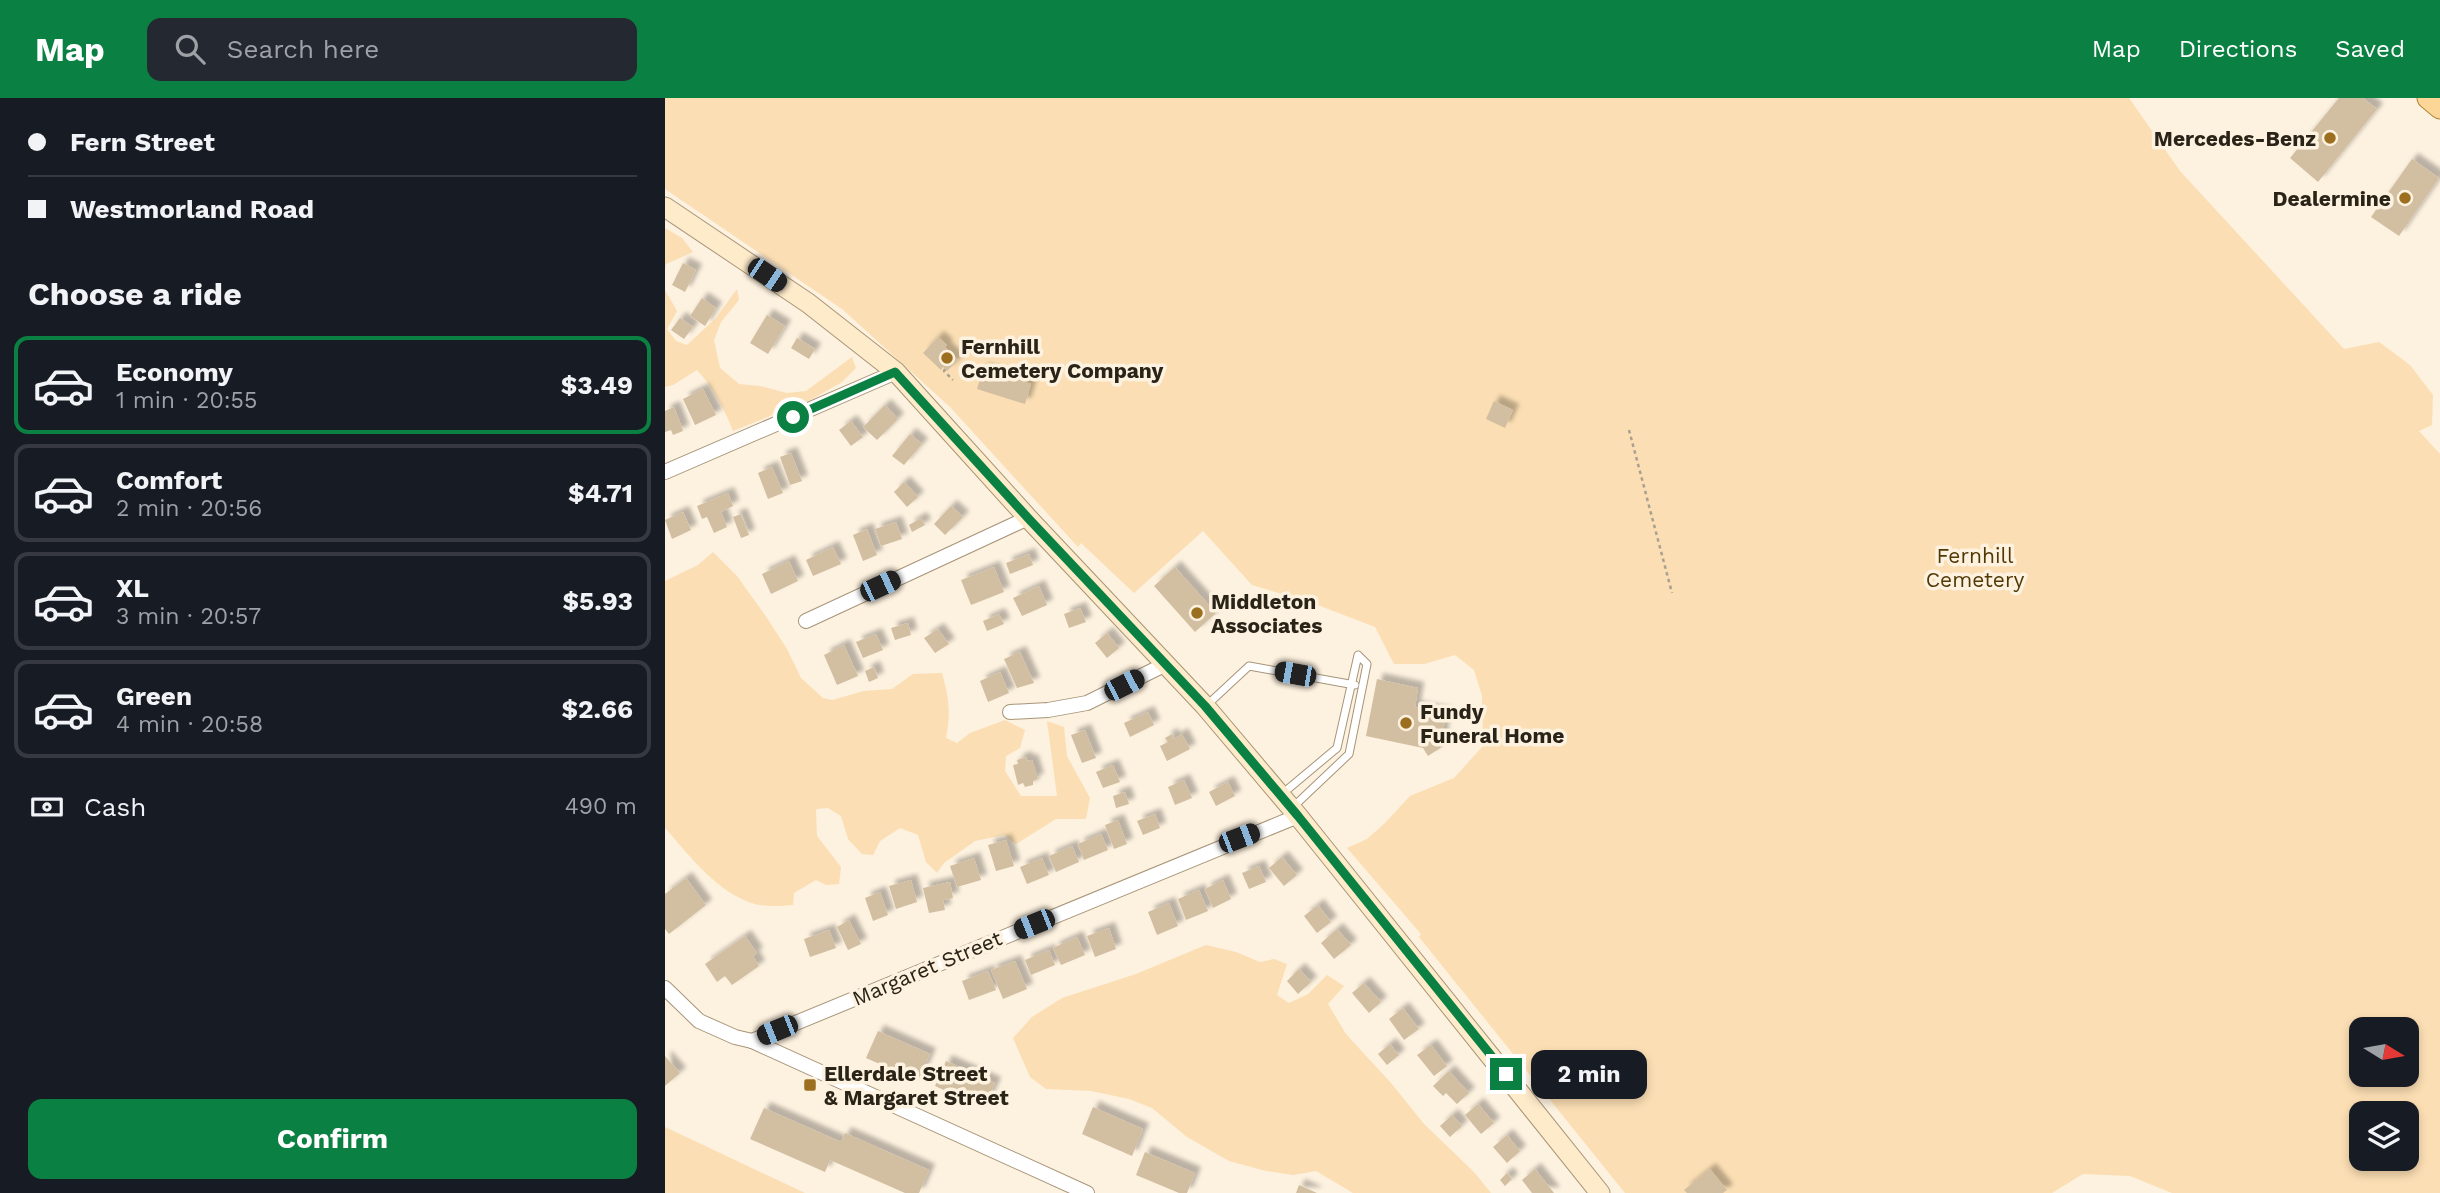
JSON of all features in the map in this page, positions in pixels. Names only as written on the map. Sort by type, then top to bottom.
[{"type":"main road","points":[[2428,98],[2440,108]]},
{"type":"street","points":[[665,207],[808,303],[895,372],[1205,706],[1290,807],[1599,1193]]},
{"type":"street","points":[[665,472],[895,372]]},
{"type":"street","points":[[806,621],[1028,518]]},
{"type":"street","points":[[1010,712],[1048,710],[1087,703],[1166,664]]},
{"type":"street","name":"Margaret Street","points":[[752,1041],[1290,807]]},
{"type":"street","points":[[665,988],[699,1021],[752,1041],[1087,1193]]},
{"type":"lane","points":[[1358,655],[1367,664],[1349,754],[1290,807],[1337,748],[1358,655]]},
{"type":"lane","points":[[1205,706],[1249,666],[1363,687]]},
{"type":"path","points":[[945,369],[953,380]]},
{"type":"path","points":[[1629,429],[1672,593]]},
{"type":"green space","name":"Fernhill Cemetery","points":[[665,98],[2129,98],[2180,171],[2344,349],[2379,342],[2410,365],[2433,395],[2432,425],[2419,431],[2440,454],[2440,1193],[2172,1193],[2130,1176],[2083,1174],[2052,1193],[1625,1193],[1419,937],[1421,934],[1347,848],[1367,839],[1410,796],[1454,778],[1483,746],[1482,696],[1474,670],[1455,655],[1424,664],[1394,664],[1375,627],[1315,604],[1252,585],[1203,531],[1134,593],[1081,543],[1078,547],[950,407],[842,309],[665,189]]},
{"type":"green space","points":[[665,228],[682,238],[693,252],[666,264],[665,269]]},
{"type":"green space","points":[[737,289],[739,300],[721,322],[714,340],[720,368],[739,384],[787,393],[806,391],[852,357],[856,368],[842,382],[812,399],[733,431],[718,399],[697,370],[665,387],[665,290],[677,311],[667,329],[676,341],[687,345],[716,318]]},
{"type":"green space","points":[[713,552],[737,576],[767,618],[787,649],[801,678],[823,698],[832,700],[864,691],[892,689],[913,674],[942,673],[949,706],[946,738],[957,743],[970,733],[1005,720],[1025,730],[1020,748],[1006,756],[1005,771],[1021,796],[1057,796],[1047,721],[1064,727],[1067,756],[1090,798],[1086,819],[1056,819],[1016,844],[1004,835],[975,841],[944,863],[937,873],[926,862],[918,835],[900,828],[880,841],[873,855],[862,854],[848,839],[841,816],[828,808],[816,809],[817,836],[841,867],[839,884],[826,885],[816,880],[794,893],[793,905],[769,906],[741,899],[716,883],[665,828],[665,581],[698,565]]},
{"type":"green space","points":[[1206,945],[1236,952],[1260,962],[1274,959],[1287,964],[1277,995],[1289,1003],[1308,994],[1327,975],[1344,986],[1328,1004],[1346,1034],[1424,1124],[1474,1172],[1491,1193],[1353,1193],[1316,1171],[1293,1175],[1229,1161],[1187,1137],[1152,1108],[1129,1099],[1091,1091],[1046,1089],[1030,1077],[1013,1038],[1032,1017],[1062,998],[1136,974]]},
{"type":"green space","points":[[665,1127],[805,1193],[665,1193]]},
{"type":"building","name":"Mercedes-Benz","points":[[2339,98],[2363,98],[2377,109],[2318,182],[2290,158]]},
{"type":"building","name":"Dealermine","points":[[2412,159],[2439,178],[2399,236],[2371,217]]},
{"type":"building","points":[[683,263],[696,270],[685,292],[672,285]]},
{"type":"building","points":[[702,298],[716,308],[705,326],[690,316]]},
{"type":"building","points":[[767,315],[785,326],[768,354],[750,343]]},
{"type":"building","points":[[680,318],[693,327],[684,339],[671,330]]},
{"type":"building","points":[[938,337],[958,360],[947,371],[943,367],[941,370],[923,353]]},
{"type":"building","points":[[797,338],[815,349],[809,359],[791,348]]},
{"type":"building","points":[[983,369],[1031,384],[1025,404],[977,389]]},
{"type":"building","points":[[703,389],[716,415],[695,425],[683,399]]},
{"type":"building","points":[[1494,401],[1513,410],[1505,428],[1486,419]]},
{"type":"building","points":[[885,405],[898,419],[877,440],[863,427]]},
{"type":"building","points":[[674,407],[683,431],[673,435],[671,430],[665,432],[665,411]]},
{"type":"building","points":[[851,421],[863,437],[851,446],[839,430]]},
{"type":"building","points":[[910,434],[922,444],[904,465],[892,456]]},
{"type":"building","points":[[791,453],[802,481],[790,485],[780,457]]},
{"type":"building","points":[[772,467],[783,493],[768,499],[758,473]]},
{"type":"building","points":[[904,482],[918,497],[907,507],[894,492]]},
{"type":"building","points":[[728,493],[733,506],[721,512],[727,527],[714,533],[707,517],[702,519],[697,506]]},
{"type":"building","points":[[951,506],[963,517],[945,535],[934,524]]},
{"type":"building","points":[[683,512],[691,530],[672,539],[665,520]]},
{"type":"building","points":[[741,514],[749,535],[741,538],[733,517]]},
{"type":"building","points":[[921,518],[925,525],[912,532],[909,525]]},
{"type":"building","points":[[896,522],[902,539],[881,546],[875,529]]},
{"type":"building","points":[[867,529],[877,555],[863,561],[853,535]]},
{"type":"building","points":[[833,547],[841,564],[813,576],[806,560]]},
{"type":"building","points":[[1029,554],[1033,565],[1010,574],[1006,563]]},
{"type":"building","points":[[789,561],[798,581],[771,594],[762,574]]},
{"type":"building","points":[[994,567],[1004,592],[971,605],[961,580]]},
{"type":"building","points":[[1175,567],[1216,613],[1195,632],[1154,586]]},
{"type":"building","points":[[1039,586],[1047,605],[1022,616],[1013,598]]},
{"type":"building","points":[[1080,608],[1086,622],[1069,628],[1064,614]]},
{"type":"building","points":[[999,614],[1004,624],[987,631],[983,621]]},
{"type":"building","points":[[908,623],[911,635],[895,640],[891,628]]},
{"type":"building","points":[[938,629],[949,644],[935,653],[924,638]]},
{"type":"building","points":[[1107,633],[1119,648],[1107,658],[1095,643]]},
{"type":"building","points":[[876,634],[883,650],[863,658],[856,642]]},
{"type":"building","points":[[844,645],[858,676],[837,685],[824,655]]},
{"type":"building","points":[[1020,652],[1034,683],[1017,688],[1004,659]]},
{"type":"building","points":[[874,667],[878,678],[869,682],[865,671]]},
{"type":"building","points":[[1000,672],[1009,693],[988,702],[980,681]]},
{"type":"building","name":"Fundy Funeral Home","points":[[1377,679],[1418,688],[1415,707],[1447,713],[1442,734],[1448,743],[1428,756],[1423,748],[1366,736]]},
{"type":"building","points":[[1148,712],[1154,725],[1130,737],[1124,723]]},
{"type":"building","points":[[1085,730],[1096,758],[1082,763],[1071,735]]},
{"type":"building","points":[[1172,734],[1174,739],[1182,734],[1190,749],[1167,761],[1160,746],[1168,742],[1165,738]]},
{"type":"building","points":[[1026,757],[1027,761],[1032,760],[1038,779],[1033,781],[1033,785],[1025,787],[1023,783],[1018,785],[1013,765],[1018,764],[1017,760]]},
{"type":"building","points":[[1113,765],[1120,782],[1103,788],[1096,772]]},
{"type":"building","points":[[1184,780],[1192,798],[1175,805],[1168,787]]},
{"type":"building","points":[[1228,782],[1235,796],[1216,806],[1209,792]]},
{"type":"building","points":[[1125,792],[1129,804],[1116,808],[1113,796]]},
{"type":"building","points":[[1155,814],[1160,828],[1143,835],[1137,821]]},
{"type":"building","points":[[1118,820],[1127,844],[1114,849],[1105,825]]},
{"type":"building","points":[[1101,834],[1108,850],[1084,860],[1078,844]]},
{"type":"building","points":[[1006,840],[1014,866],[996,871],[988,845]]},
{"type":"building","points":[[1072,846],[1079,862],[1056,872],[1049,856]]},
{"type":"building","points":[[1282,857],[1297,875],[1284,886],[1269,868]]},
{"type":"building","points":[[974,858],[981,880],[957,887],[950,866]]},
{"type":"building","points":[[1042,858],[1049,875],[1027,884],[1020,867]]},
{"type":"building","points":[[1259,866],[1266,882],[1249,889],[1242,873]]},
{"type":"building","points":[[686,878],[706,905],[669,934],[665,929],[665,894]]},
{"type":"building","points":[[911,880],[917,902],[896,909],[889,886]]},
{"type":"building","points":[[1223,880],[1231,899],[1213,908],[1205,889]]},
{"type":"building","points":[[950,882],[953,898],[943,900],[945,910],[929,913],[923,888]]},
{"type":"building","points":[[1199,890],[1208,911],[1186,920],[1178,899]]},
{"type":"building","points":[[880,892],[888,915],[873,921],[865,898]]},
{"type":"building","points":[[1169,903],[1178,926],[1157,935],[1148,912]]},
{"type":"building","points":[[1318,905],[1331,922],[1317,933],[1304,916]]},
{"type":"building","points":[[849,920],[861,944],[848,950],[837,927]]},
{"type":"building","points":[[1109,928],[1116,949],[1095,957],[1087,936]]},
{"type":"building","points":[[1337,929],[1351,945],[1334,959],[1321,943]]},
{"type":"building","points":[[829,930],[836,948],[810,957],[804,939]]},
{"type":"building","points":[[745,936],[757,953],[753,956],[759,966],[732,985],[725,976],[717,982],[705,964]]},
{"type":"building","points":[[1077,937],[1085,955],[1061,965],[1053,948]]},
{"type":"building","points":[[1049,950],[1055,965],[1031,975],[1025,960]]},
{"type":"building","points":[[1015,961],[1027,989],[1003,999],[991,970]]},
{"type":"building","points":[[1299,969],[1311,982],[1298,994],[1287,981]]},
{"type":"building","points":[[988,971],[996,990],[969,1000],[962,981]]},
{"type":"building","points":[[1364,983],[1381,1002],[1369,1013],[1352,993]]},
{"type":"building","points":[[1403,1008],[1419,1029],[1404,1040],[1389,1019]]},
{"type":"building","points":[[878,1031],[930,1054],[918,1081],[866,1058]]},
{"type":"building","points":[[1390,1044],[1399,1055],[1387,1065],[1378,1054]]},
{"type":"building","points":[[1431,1045],[1447,1066],[1434,1076],[1417,1055]]},
{"type":"building","points":[[665,1056],[680,1073],[665,1086]]},
{"type":"building","points":[[946,1061],[995,1083],[984,1108],[935,1086]]},
{"type":"building","points":[[1449,1071],[1469,1093],[1457,1104],[1446,1093],[1443,1096],[1433,1086]]},
{"type":"building","points":[[1478,1104],[1494,1123],[1481,1134],[1465,1115]]},
{"type":"building","points":[[1093,1107],[1143,1129],[1132,1156],[1082,1134]]},
{"type":"building","points":[[764,1108],[841,1142],[845,1133],[929,1170],[919,1193],[905,1193],[830,1160],[825,1172],[750,1139]]},
{"type":"building","points":[[1452,1115],[1462,1126],[1450,1137],[1440,1126]]},
{"type":"building","points":[[1507,1135],[1520,1151],[1507,1163],[1493,1147]]},
{"type":"building","points":[[1145,1152],[1195,1173],[1187,1193],[1179,1193],[1136,1175]]},
{"type":"building","points":[[1535,1169],[1554,1193],[1532,1193],[1522,1180]]},
{"type":"building","points":[[1710,1169],[1727,1190],[1723,1193],[1687,1193],[1684,1190]]},
{"type":"building","points":[[1507,1173],[1512,1179],[1505,1186],[1500,1180]]},
{"type":"building","points":[[1299,1185],[1317,1193],[1296,1193]]},
{"type":"place","name":"Mercedes-Benz","points":[[2330,138]]},
{"type":"place","name":"Dealermine","points":[[2405,198]]},
{"type":"place","name":"Fernhill Cemetery Company","points":[[947,358]]},
{"type":"place","name":"Middleton Associates","points":[[1197,613]]},
{"type":"place","name":"Fundy Funeral Home","points":[[1406,723]]},
{"type":"place","name":"Ellerdale Street & Margaret Street","points":[[810,1085]]},
{"type":"route","points":[[793,417],[895,372],[1205,706],[1298,816],[1506,1074]]}]
